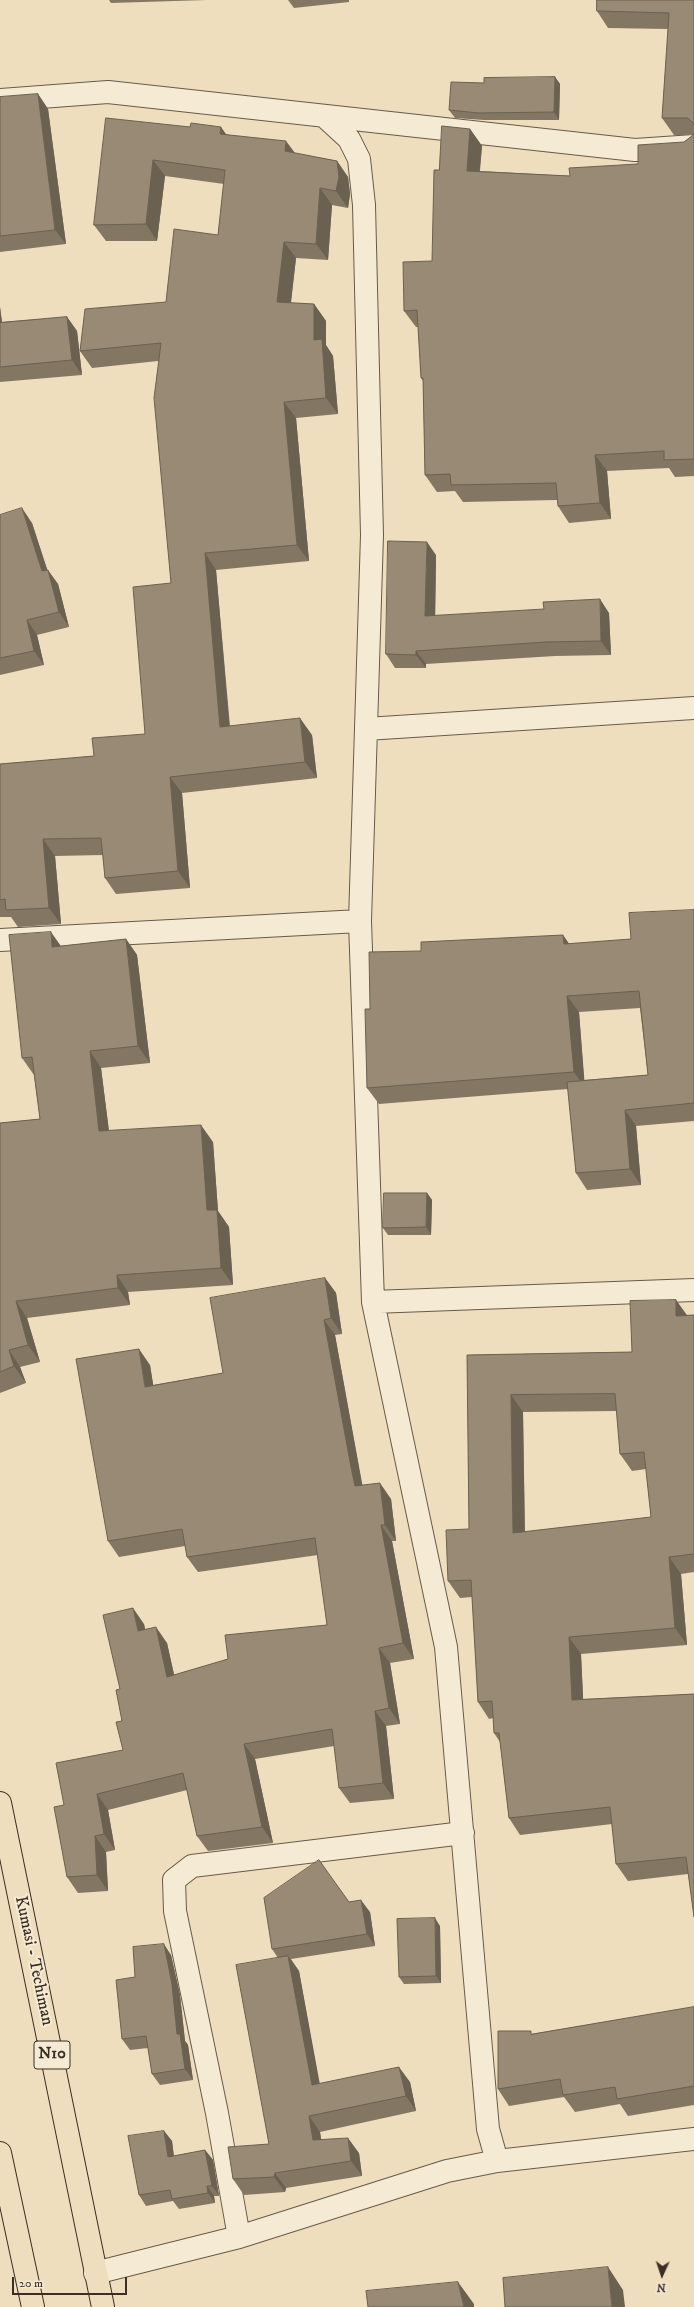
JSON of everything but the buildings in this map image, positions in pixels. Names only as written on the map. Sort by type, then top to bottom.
[{"type":"highway","name":"Kumasi - Techiman","points":[[0,1803],[103,2307]]},
{"type":"highway","points":[[0,2153],[33,2307]]},
{"type":"street","points":[[0,100],[108,92],[636,150],[694,146]]},
{"type":"street","points":[[324,116],[349,139],[359,159],[364,205],[372,535],[360,921],[373,1302],[446,1647],[488,2129],[497,2161]]},
{"type":"street","points":[[366,729],[694,708]]},
{"type":"street","points":[[0,940],[360,921]]},
{"type":"street","points":[[373,1302],[694,1290]]},
{"type":"street","points":[[240,2237],[217,2113],[175,1911],[174,1880],[192,1866],[463,1833]]},
{"type":"street","points":[[95,2273],[240,2237],[447,2171],[497,2161],[694,2139]]}]
